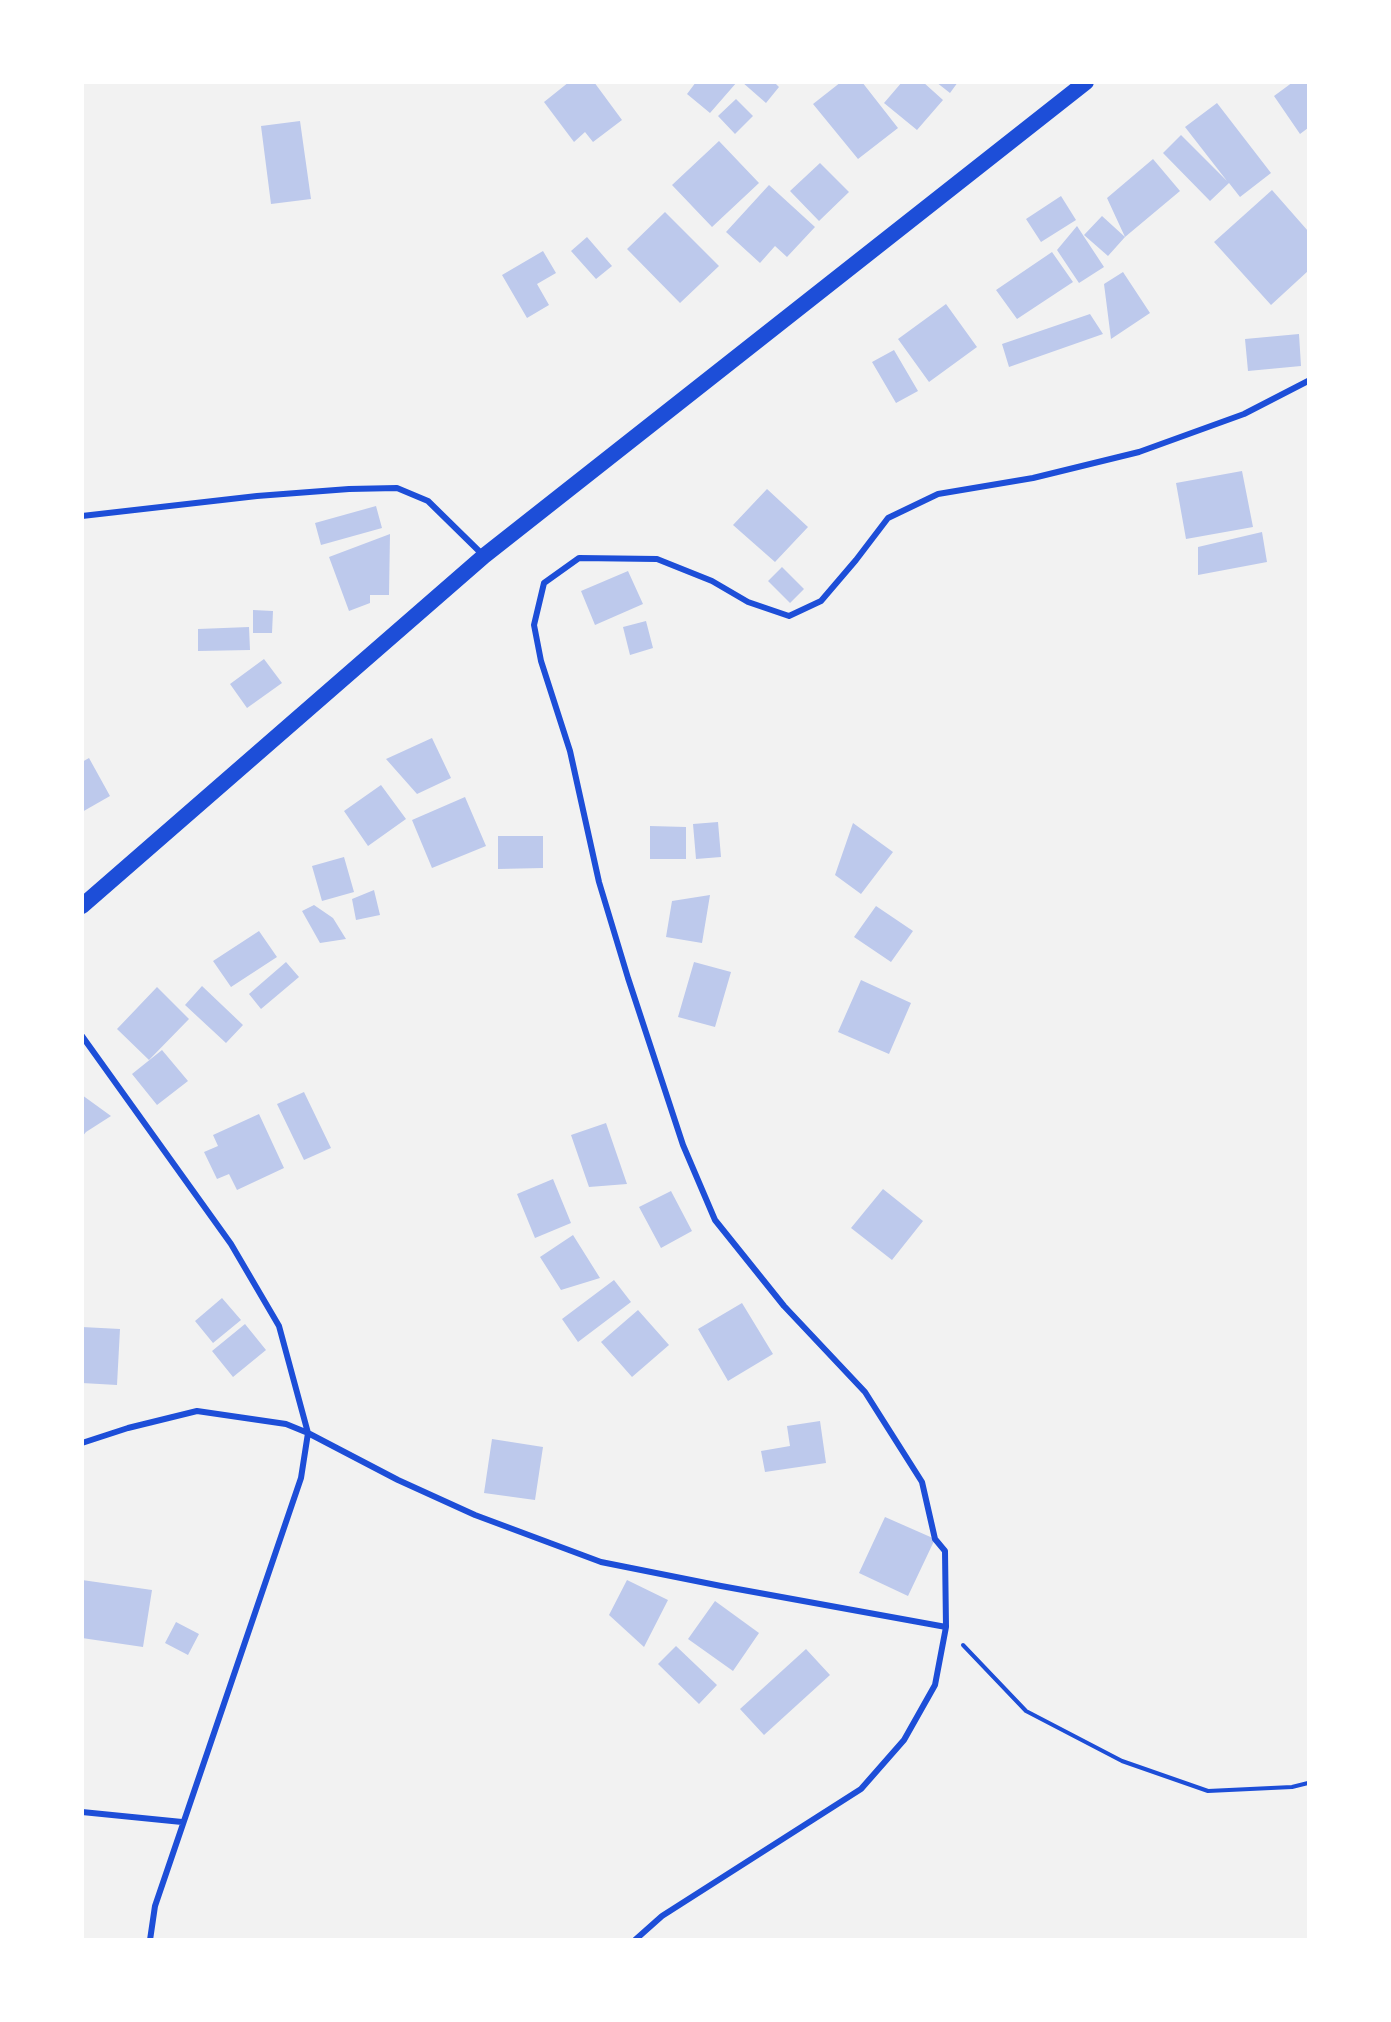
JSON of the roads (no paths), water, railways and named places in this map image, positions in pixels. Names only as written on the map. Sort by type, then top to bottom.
[{"type":"highway","points":[[82,906],[484,556],[1086,82]]},
{"type":"street","points":[[635,1940],[662,1916],[861,1789],[904,1740],[935,1685],[946,1627],[945,1551],[935,1539],[922,1482],[865,1392],[784,1306],[715,1220],[683,1145],[602,892],[570,752],[541,661],[534,625],[544,583],[579,558],[657,559],[712,580],[748,602],[789,616],[821,601],[888,518],[938,494],[1033,478],[1139,452],[1244,414],[1308,381]]},
{"type":"street","points":[[82,516],[257,496],[397,488],[428,501],[484,556]]},
{"type":"street","points":[[82,1036],[231,1244],[279,1326],[308,1433],[301,1478],[182,1822],[155,1906],[150,1940]]},
{"type":"street","points":[[82,1443],[128,1428],[197,1411],[286,1424],[398,1480],[475,1515],[601,1562],[946,1627]]},
{"type":"street","points":[[82,1812],[182,1822]]}]
